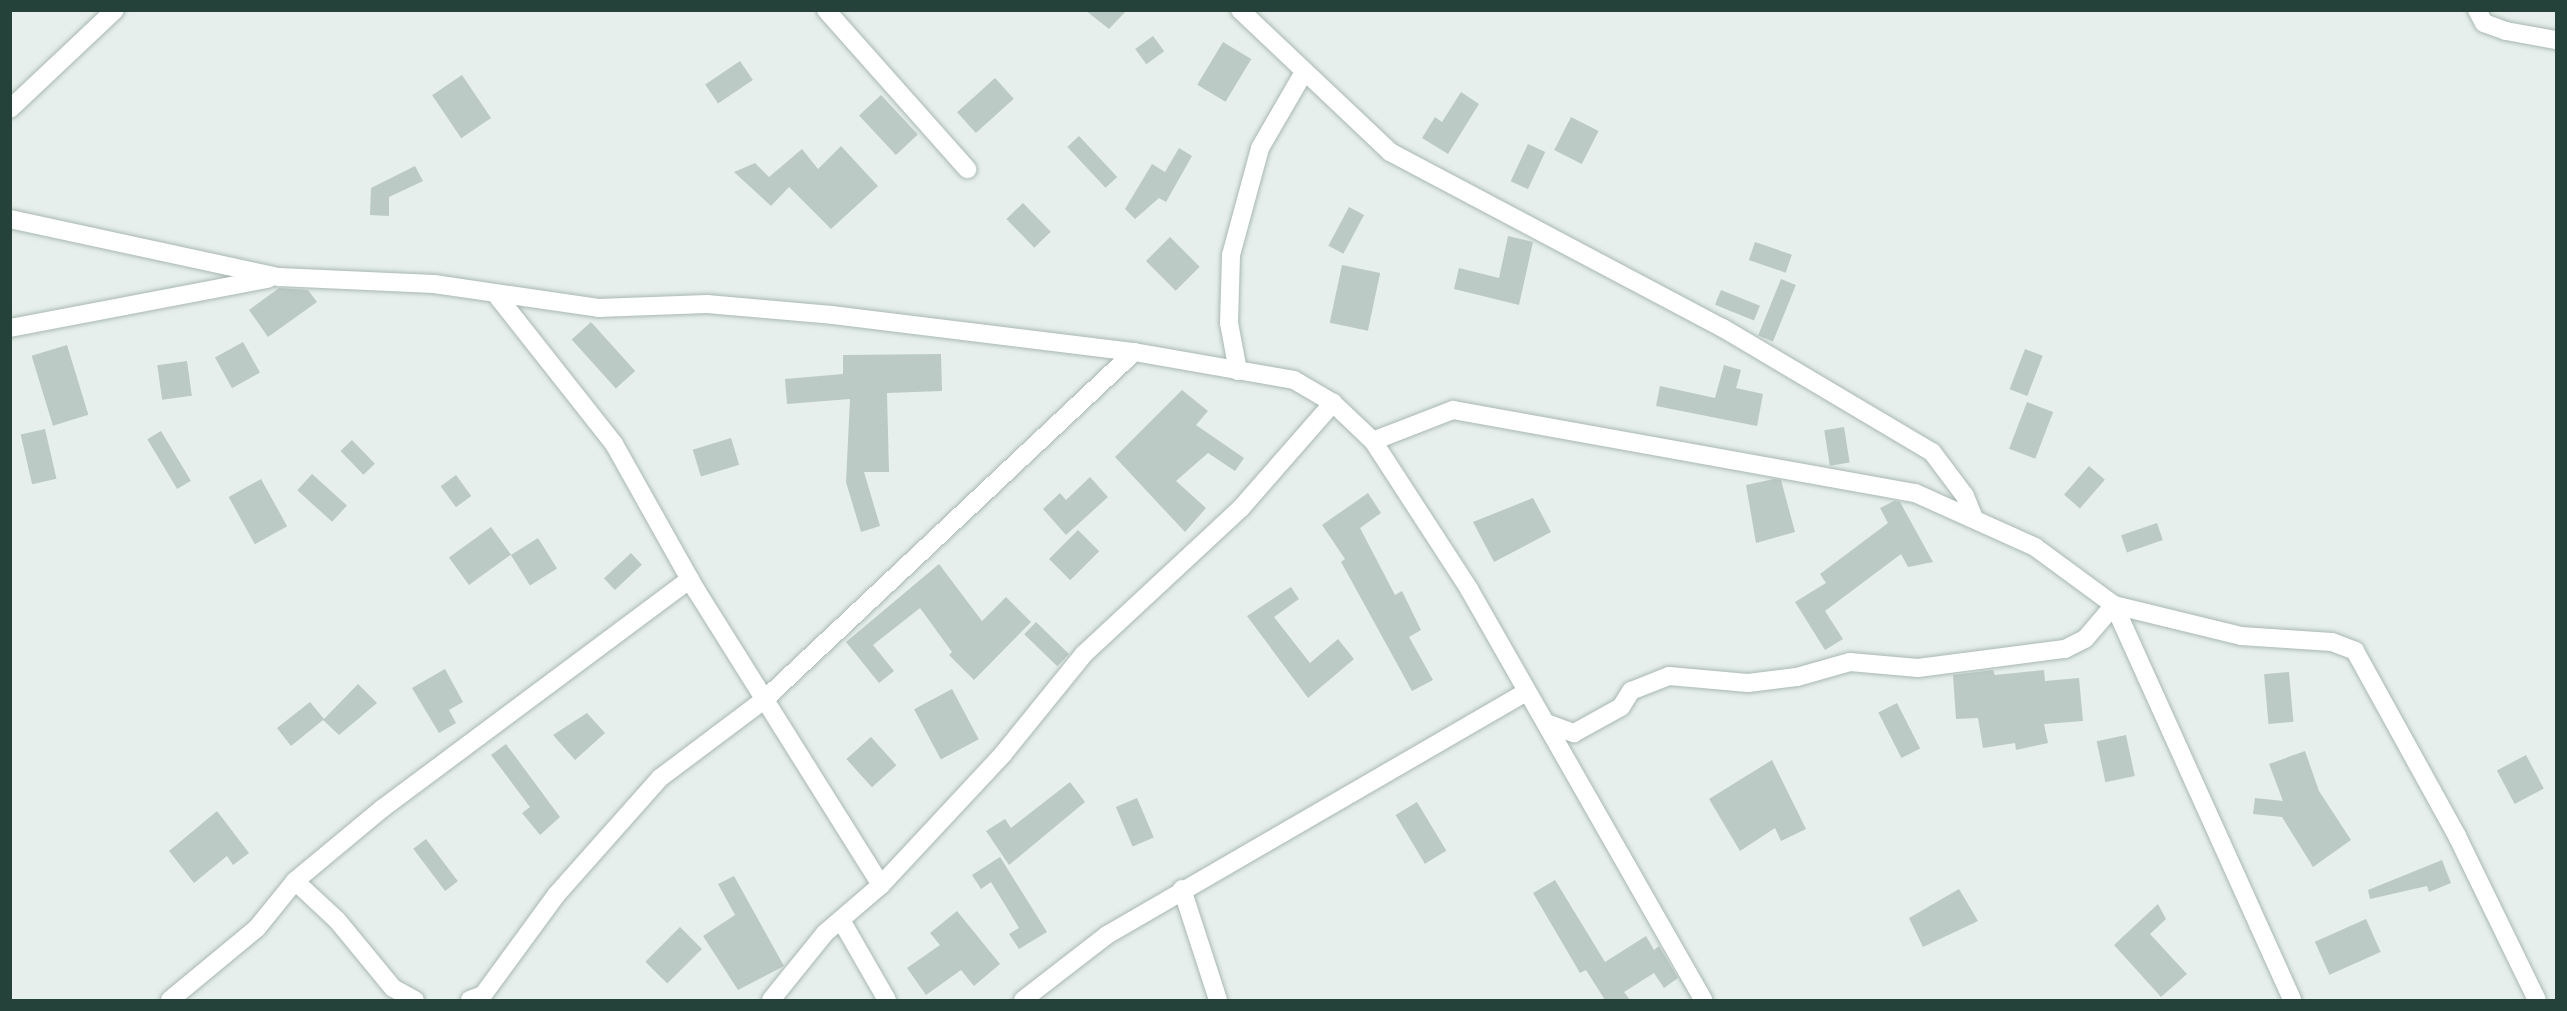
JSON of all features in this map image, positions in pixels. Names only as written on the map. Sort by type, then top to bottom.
[{"type":"street","points":[[10,109],[115,10]]},
{"type":"street","points":[[826,10],[967,169]]},
{"type":"street","points":[[1240,10],[1390,152],[1890,423],[1932,452],[1965,496],[1974,518]]},
{"type":"street","points":[[2477,10],[2484,23],[2506,31],[2556,40]]},
{"type":"street","points":[[1238,371],[1229,323],[1231,255],[1260,148],[1304,72]]},
{"type":"street","points":[[10,219],[279,278],[434,284],[498,297],[598,308],[753,308],[1134,352],[1294,380],[1333,403],[1373,441],[1445,550],[1546,723],[1599,826],[1703,1000]]},
{"type":"street","points":[[10,328],[279,278]]},
{"type":"street","points":[[498,297],[614,444],[690,579],[881,885]]},
{"type":"street","points":[[470,1000],[483,994],[556,894],[660,778],[764,700],[1134,352]]},
{"type":"street","points":[[776,998],[841,920],[881,885],[1003,754],[1084,654],[1241,508],[1333,403]]},
{"type":"street","points":[[1373,441],[1453,410],[1915,493],[2036,547],[2114,605],[2241,636],[2332,642],[2355,651],[2440,806],[2537,1000]]},
{"type":"street","points":[[170,1000],[257,928],[295,881],[383,808],[690,579]]},
{"type":"street","points":[[1546,723],[1574,733],[1621,707],[1632,691],[1670,676],[1748,683],[1797,677],[1850,662],[1918,668],[2065,650],[2085,639],[2114,605]]},
{"type":"street","points":[[2114,605],[2292,1000]]},
{"type":"street","points":[[1023,1000],[1107,935],[1182,889],[1526,692]]},
{"type":"street","points":[[295,881],[337,920],[393,988],[416,1000]]},
{"type":"street","points":[[1182,889],[1218,1000]]},
{"type":"street","points":[[841,920],[887,1000]]},
{"type":"building","points":[[1085,10],[1127,10],[1109,29]]},
{"type":"building","points":[[1153,36],[1164,51],[1146,64],[1135,49]]},
{"type":"building","points":[[1223,42],[1251,59],[1226,102],[1197,85]]},
{"type":"building","points":[[740,61],[753,80],[718,104],[705,84]]},
{"type":"building","points":[[462,75],[491,118],[461,138],[432,95]]},
{"type":"building","points":[[995,78],[1014,99],[976,133],[957,112]]},
{"type":"building","points":[[1461,92],[1479,104],[1448,154],[1422,138],[1435,117],[1442,122]]},
{"type":"building","points":[[881,95],[918,134],[896,155],[859,115]]},
{"type":"building","points":[[1571,117],[1599,131],[1582,164],[1554,150]]},
{"type":"building","points":[[1079,136],[1117,177],[1105,188],[1067,147]]},
{"type":"building","points":[[1528,144],[1545,152],[1528,189],[1511,181]]},
{"type":"building","points":[[841,146],[878,186],[831,229],[789,187],[771,206],[734,172],[755,163],[769,177],[802,149],[818,169]]},
{"type":"building","points":[[1179,148],[1192,156],[1166,202],[1159,198],[1135,219],[1125,209],[1152,164],[1165,172]]},
{"type":"building","points":[[415,166],[423,181],[389,197],[389,216],[370,215],[371,188]]},
{"type":"building","points":[[1023,203],[1051,232],[1034,248],[1006,219]]},
{"type":"building","points":[[1349,207],[1364,215],[1343,254],[1328,246]]},
{"type":"building","points":[[1508,236],[1533,242],[1519,305],[1454,289],[1459,268],[1499,278]]},
{"type":"building","points":[[1170,237],[1200,267],[1176,291],[1146,261]]},
{"type":"building","points":[[1755,242],[1792,255],[1786,273],[1749,260]]},
{"type":"building","points":[[1342,265],[1380,273],[1368,331],[1330,323]]},
{"type":"building","points":[[1781,279],[1796,285],[1773,342],[1758,336]]},
{"type":"building","points":[[279,288],[308,290],[317,302],[268,337],[249,310]]},
{"type":"building","points":[[1721,290],[1760,306],[1754,321],[1715,305]]},
{"type":"building","points":[[591,322],[635,371],[616,388],[572,339]]},
{"type":"building","points":[[243,342],[260,373],[232,388],[215,358]]},
{"type":"building","points":[[67,345],[88,415],[53,426],[32,356]]},
{"type":"building","points":[[2025,349],[2043,356],[2027,396],[2010,389]]},
{"type":"building","points":[[941,354],[942,391],[887,393],[889,472],[864,472],[880,526],[861,532],[846,482],[850,399],[787,404],[785,379],[843,374],[843,355]]},
{"type":"building","points":[[187,361],[192,396],[162,400],[157,365]]},
{"type":"building","points":[[1724,365],[1741,370],[1736,388],[1763,394],[1757,426],[1656,406],[1660,386],[1715,398]]},
{"type":"building","points":[[1182,390],[1208,411],[1196,425],[1244,458],[1235,471],[1208,453],[1176,481],[1206,508],[1185,532],[1115,457]]},
{"type":"building","points":[[2027,402],[2053,412],[2035,459],[2009,449]]},
{"type":"building","points":[[1844,427],[1850,463],[1830,466],[1824,430]]},
{"type":"building","points":[[45,429],[56,479],[32,484],[21,435]]},
{"type":"building","points":[[161,431],[191,481],[177,489],[147,439]]},
{"type":"building","points":[[731,438],[739,465],[701,476],[693,450]]},
{"type":"building","points":[[352,440],[375,464],[363,475],[340,451]]},
{"type":"building","points":[[2089,466],[2105,480],[2080,508],[2064,495]]},
{"type":"building","points":[[312,474],[347,505],[332,522],[297,490]]},
{"type":"building","points":[[456,475],[471,496],[456,507],[441,486]]},
{"type":"building","points":[[1090,477],[1108,497],[1066,535],[1043,509],[1060,493],[1066,500]]},
{"type":"building","points":[[261,479],[287,526],[255,544],[229,497]]},
{"type":"building","points":[[1774,479],[1781,480],[1795,532],[1756,543],[1746,485]]},
{"type":"building","points":[[1368,493],[1381,513],[1360,528],[1395,595],[1402,591],[1421,630],[1409,637],[1433,680],[1412,691],[1341,562],[1345,559],[1322,525]]},
{"type":"building","points":[[1533,498],[1551,532],[1494,562],[1473,522]]},
{"type":"building","points":[[1894,501],[1900,502],[1933,562],[1908,567],[1901,554],[1825,611],[1843,639],[1825,650],[1795,602],[1826,583],[1820,574],[1888,523],[1880,508]]},
{"type":"building","points":[[2157,523],[2163,540],[2127,552],[2121,535]]},
{"type":"building","points":[[491,527],[511,555],[469,585],[449,558]]},
{"type":"building","points":[[1078,530],[1099,551],[1070,580],[1049,559]]},
{"type":"building","points":[[538,538],[557,569],[530,585],[511,555]]},
{"type":"building","points":[[631,553],[642,565],[615,590],[604,578]]},
{"type":"building","points":[[939,564],[982,621],[1006,597],[1031,622],[974,680],[949,655],[952,652],[920,608],[873,645],[894,671],[879,683],[846,642]]},
{"type":"building","points":[[1291,587],[1299,599],[1274,617],[1310,663],[1338,639],[1354,659],[1308,698],[1247,616]]},
{"type":"building","points":[[1036,622],[1069,654],[1057,666],[1024,634]]},
{"type":"building","points":[[445,669],[463,702],[449,710],[456,723],[439,733],[412,688]]},
{"type":"building","points":[[1993,670],[1995,675],[2044,670],[2045,681],[2079,678],[2083,721],[2044,724],[2048,743],[2016,750],[2015,743],[1983,748],[1978,718],[1956,719],[1953,675]]},
{"type":"building","points":[[2289,672],[2293,722],[2268,724],[2264,674]]},
{"type":"building","points":[[358,684],[377,703],[339,735],[323,720],[291,746],[277,728],[310,702],[324,719]]},
{"type":"building","points":[[952,689],[979,739],[941,760],[914,709]]},
{"type":"building","points":[[1897,703],[1920,748],[1901,758],[1878,713]]},
{"type":"building","points":[[587,713],[605,733],[575,760],[553,735]]},
{"type":"building","points":[[2126,735],[2135,776],[2105,782],[2097,741]]},
{"type":"building","points":[[871,737],[896,765],[872,787],[846,759]]},
{"type":"building","points":[[506,744],[560,817],[540,835],[522,813],[530,807],[491,755]]},
{"type":"building","points":[[2305,751],[2319,791],[2351,840],[2313,867],[2282,817],[2253,814],[2255,798],[2283,801],[2269,764]]},
{"type":"building","points":[[2526,755],[2544,789],[2515,804],[2497,770]]},
{"type":"building","points":[[1772,760],[1806,829],[1781,841],[1775,828],[1740,851],[1709,799]]},
{"type":"building","points":[[1070,782],[1085,802],[1009,865],[986,831],[1005,819],[1011,828]]},
{"type":"building","points":[[1137,798],[1154,838],[1133,847],[1116,807]]},
{"type":"building","points":[[1417,802],[1446,851],[1425,864],[1396,815]]},
{"type":"building","points":[[217,811],[249,853],[233,865],[227,856],[194,883],[169,851]]},
{"type":"building","points":[[426,839],[458,881],[445,891],[413,849]]},
{"type":"building","points":[[1000,857],[1047,932],[1019,949],[1009,934],[1019,928],[991,882],[981,889],[972,875]]},
{"type":"building","points":[[2442,860],[2451,883],[2429,892],[2427,886],[2370,899],[2368,890]]},
{"type":"building","points":[[734,876],[784,966],[738,990],[703,936],[735,915],[718,884]]},
{"type":"building","points":[[1555,880],[1605,962],[1646,936],[1654,950],[1659,946],[1678,978],[1664,988],[1654,973],[1624,992],[1630,1000],[1605,1000],[1586,970],[1580,973],[1533,893]]},
{"type":"building","points":[[1959,889],[1978,921],[1923,947],[1909,918]]},
{"type":"building","points":[[2158,904],[2166,919],[2150,934],[2187,974],[2161,997],[2114,945]]},
{"type":"building","points":[[957,911],[1000,964],[974,986],[961,970],[926,995],[907,968],[940,945],[930,933]]},
{"type":"building","points":[[2366,919],[2381,952],[2329,975],[2315,942]]},
{"type":"building","points":[[680,927],[702,949],[667,984],[645,962]]}]
